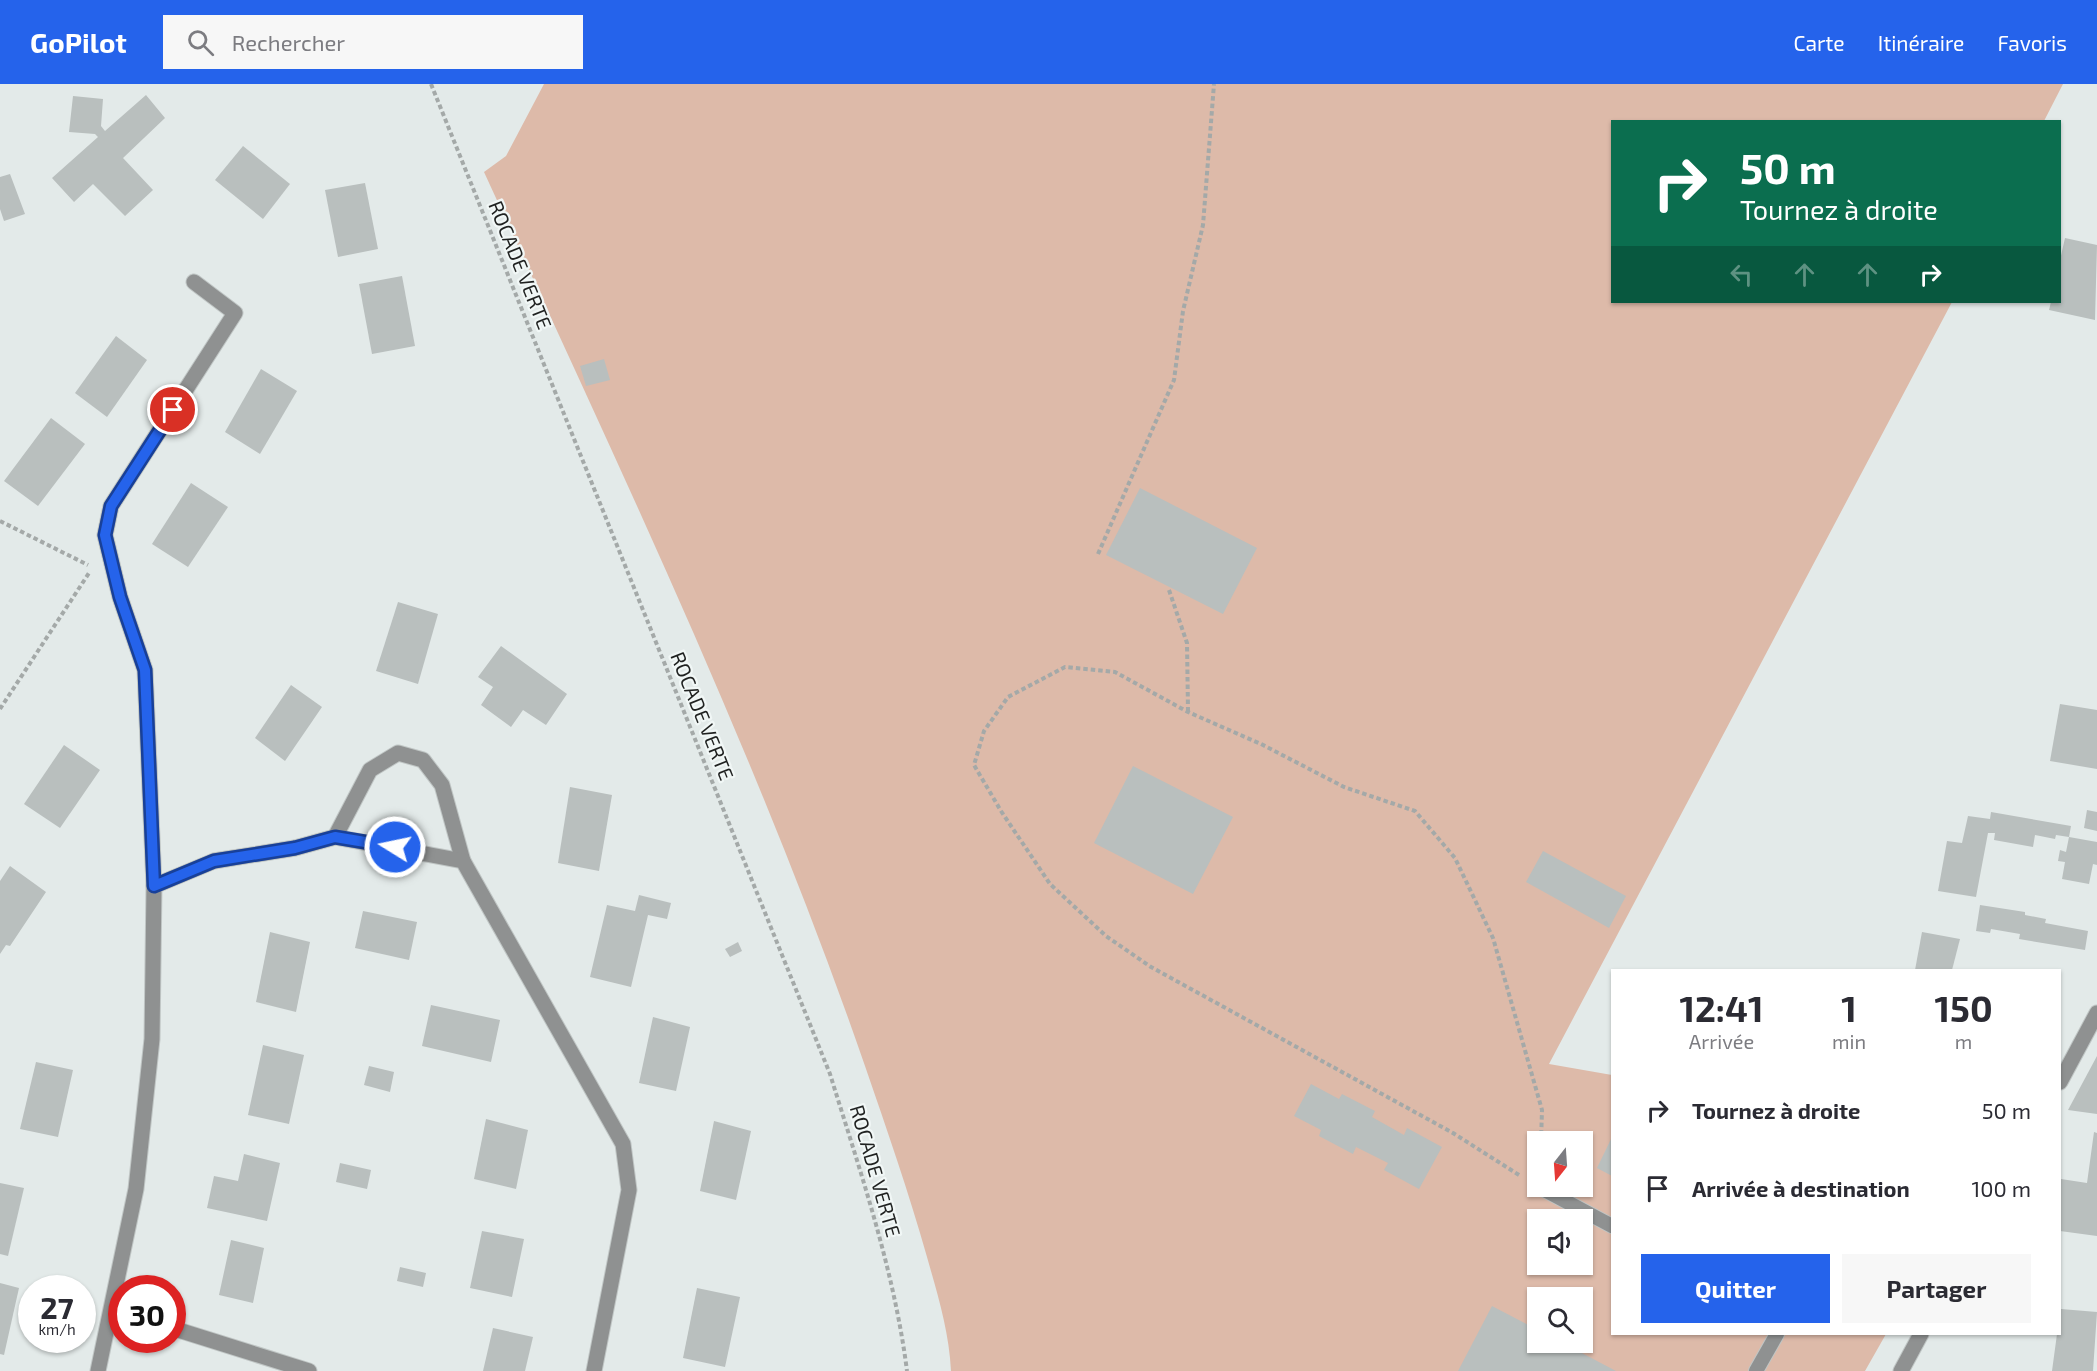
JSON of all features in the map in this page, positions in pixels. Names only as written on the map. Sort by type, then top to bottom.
[{"type":"street","points":[[123,1275],[136,1189],[152,1039],[154,886],[145,670],[120,597],[105,535],[111,506],[235,313],[194,282]]},
{"type":"street","points":[[335,837],[347,810],[370,770],[398,753],[423,760],[442,785],[463,861],[623,1144],[629,1190],[594,1371]]},
{"type":"street","points":[[154,886],[214,861],[295,848],[335,837],[463,861]]},
{"type":"street","points":[[2061,1080],[2097,1013]]},
{"type":"street","points":[[186,1332],[309,1371]]},
{"type":"street","points":[[1901,1371],[1920,1335]]},
{"type":"street","points":[[98,1371],[108,1342]]},
{"type":"lane","points":[[1558,1197],[1611,1225]]},
{"type":"lane","points":[[1756,1371],[1776,1335]]},
{"type":"path","name":"ROCADE VERTE","points":[[431,84],[830,1074],[871,1207],[902,1331],[907,1371]]},
{"type":"path","points":[[1098,554],[1174,380],[1183,311],[1203,225],[1214,84]]},
{"type":"path","points":[[0,520],[93,568],[0,709]]},
{"type":"path","points":[[1169,590],[1187,643],[1188,712]]},
{"type":"path","points":[[1527,1180],[1453,1134],[1152,967],[1106,936],[1050,884],[1001,811],[974,765],[984,731],[1008,697],[1065,667],[1115,672],[1188,712],[1261,744],[1344,787],[1415,811],[1455,858],[1492,938],[1515,1009],[1542,1110],[1541,1131]]},
{"type":"shaded area","points":[[544,84],[2063,84],[2045,120],[1611,120],[1611,303],[1951,303],[1549,1064],[1611,1075],[1611,1335],[1885,1335],[1865,1371],[951,1371],[948,1342],[927,1257],[865,1066],[824,952],[733,726],[636,504],[484,172],[506,156]]},
{"type":"building","points":[[146,95],[165,118],[123,158],[153,190],[125,216],[93,184],[74,202],[52,178],[98,137],[95,134],[69,132],[73,96],[103,99],[101,126],[105,131]]},
{"type":"building","points":[[243,146],[290,184],[263,219],[215,180]]},
{"type":"building","points":[[10,174],[25,214],[4,221],[0,209],[0,177]]},
{"type":"building","points":[[365,183],[378,249],[338,257],[325,190]]},
{"type":"building","points":[[2065,238],[2097,245],[2095,320],[2049,310],[2051,303],[2061,303],[2061,256]]},
{"type":"building","points":[[402,276],[415,346],[372,354],[359,284]]},
{"type":"building","points":[[116,336],[147,360],[107,417],[75,393]]},
{"type":"building","points":[[604,359],[610,380],[586,386],[580,366]]},
{"type":"building","points":[[261,369],[297,391],[260,454],[225,432]]},
{"type":"building","points":[[51,418],[85,444],[38,506],[4,481]]},
{"type":"building","points":[[191,483],[228,507],[188,567],[152,544]]},
{"type":"building","points":[[1140,488],[1257,548],[1223,614],[1106,555]]},
{"type":"building","points":[[398,602],[438,614],[418,684],[376,671]]},
{"type":"building","points":[[501,646],[567,694],[546,725],[523,710],[511,727],[481,705],[493,687],[478,677]]},
{"type":"building","points":[[291,685],[322,707],[285,761],[255,738]]},
{"type":"building","points":[[2060,704],[2097,710],[2097,769],[2050,761]]},
{"type":"building","points":[[64,745],[100,770],[60,828],[24,804]]},
{"type":"building","points":[[1133,766],[1233,817],[1193,894],[1094,843]]},
{"type":"building","points":[[570,787],[612,795],[599,871],[558,863]]},
{"type":"building","points":[[2087,810],[2097,812],[2097,831],[2084,828]]},
{"type":"building","points":[[1991,812],[2071,826],[2069,837],[2056,835],[2055,839],[2035,835],[2033,847],[1994,840],[1995,833],[1988,833],[1976,897],[1938,891],[1947,841],[1962,843],[1968,816],[1990,819]]},
{"type":"building","points":[[2069,837],[2097,842],[2097,865],[2093,864],[2089,884],[2062,879],[2065,862],[2058,861],[2060,850],[2066,852]]},
{"type":"building","points":[[1543,851],[1626,896],[1609,928],[1526,882]]},
{"type":"building","points":[[10,866],[46,892],[10,946],[6,945],[0,954],[0,881]]},
{"type":"building","points":[[639,895],[671,903],[667,919],[648,915],[631,987],[590,977],[607,905],[635,911]]},
{"type":"building","points":[[1980,905],[2025,912],[2025,915],[2046,919],[2045,923],[2088,931],[2085,950],[2019,939],[2020,934],[1991,929],[1990,933],[1976,931]]},
{"type":"building","points":[[363,911],[417,922],[409,960],[355,948]]},
{"type":"building","points":[[270,932],[310,942],[296,1012],[256,1002]]},
{"type":"building","points":[[1922,932],[1960,939],[1952,969],[1915,969]]},
{"type":"building","points":[[738,942],[742,951],[730,957],[725,949]]},
{"type":"building","points":[[431,1005],[500,1020],[491,1062],[422,1046]]},
{"type":"building","points":[[653,1017],[690,1027],[676,1091],[639,1083]]},
{"type":"building","points":[[263,1045],[304,1055],[289,1124],[248,1115]]},
{"type":"building","points":[[2097,1056],[2097,1114],[2068,1110]]},
{"type":"building","points":[[36,1062],[73,1070],[58,1137],[20,1129]]},
{"type":"building","points":[[369,1066],[394,1072],[390,1092],[364,1085]]},
{"type":"building","points":[[1311,1084],[1339,1099],[1342,1094],[1375,1111],[1372,1117],[1404,1135],[1407,1128],[1442,1147],[1419,1189],[1384,1170],[1388,1163],[1356,1147],[1353,1154],[1319,1136],[1321,1130],[1294,1116]]},
{"type":"building","points":[[486,1119],[528,1130],[516,1189],[474,1179]]},
{"type":"building","points":[[714,1121],[751,1131],[736,1200],[700,1191]]},
{"type":"building","points":[[2094,1132],[2097,1133],[2097,1236],[2061,1231],[2061,1179],[2087,1183]]},
{"type":"building","points":[[1611,1139],[1611,1175],[1597,1168]]},
{"type":"building","points":[[244,1154],[280,1163],[267,1221],[207,1208],[214,1176],[238,1181]]},
{"type":"building","points":[[340,1163],[371,1170],[367,1189],[336,1182]]},
{"type":"building","points":[[0,1183],[24,1188],[8,1256],[0,1254]]},
{"type":"building","points":[[482,1231],[524,1239],[512,1297],[470,1288]]},
{"type":"building","points":[[231,1240],[264,1248],[253,1303],[219,1295]]},
{"type":"building","points":[[400,1267],[426,1273],[423,1287],[397,1281]]},
{"type":"building","points":[[0,1283],[18,1288],[18,1292],[4,1355],[0,1354]]},
{"type":"building","points":[[697,1288],[740,1297],[725,1367],[683,1358]]},
{"type":"building","points":[[1492,1306],[1527,1324],[1527,1353],[1582,1353],[1616,1371],[1458,1371]]},
{"type":"building","points":[[2061,1309],[2097,1312],[2093,1371],[2052,1371],[2057,1335],[2061,1335]]},
{"type":"building","points":[[493,1328],[533,1337],[525,1371],[483,1371]]},
{"type":"route","points":[[173,410],[111,506],[105,535],[120,597],[145,670],[154,886],[214,861],[295,848],[335,837],[395,847]]}]
